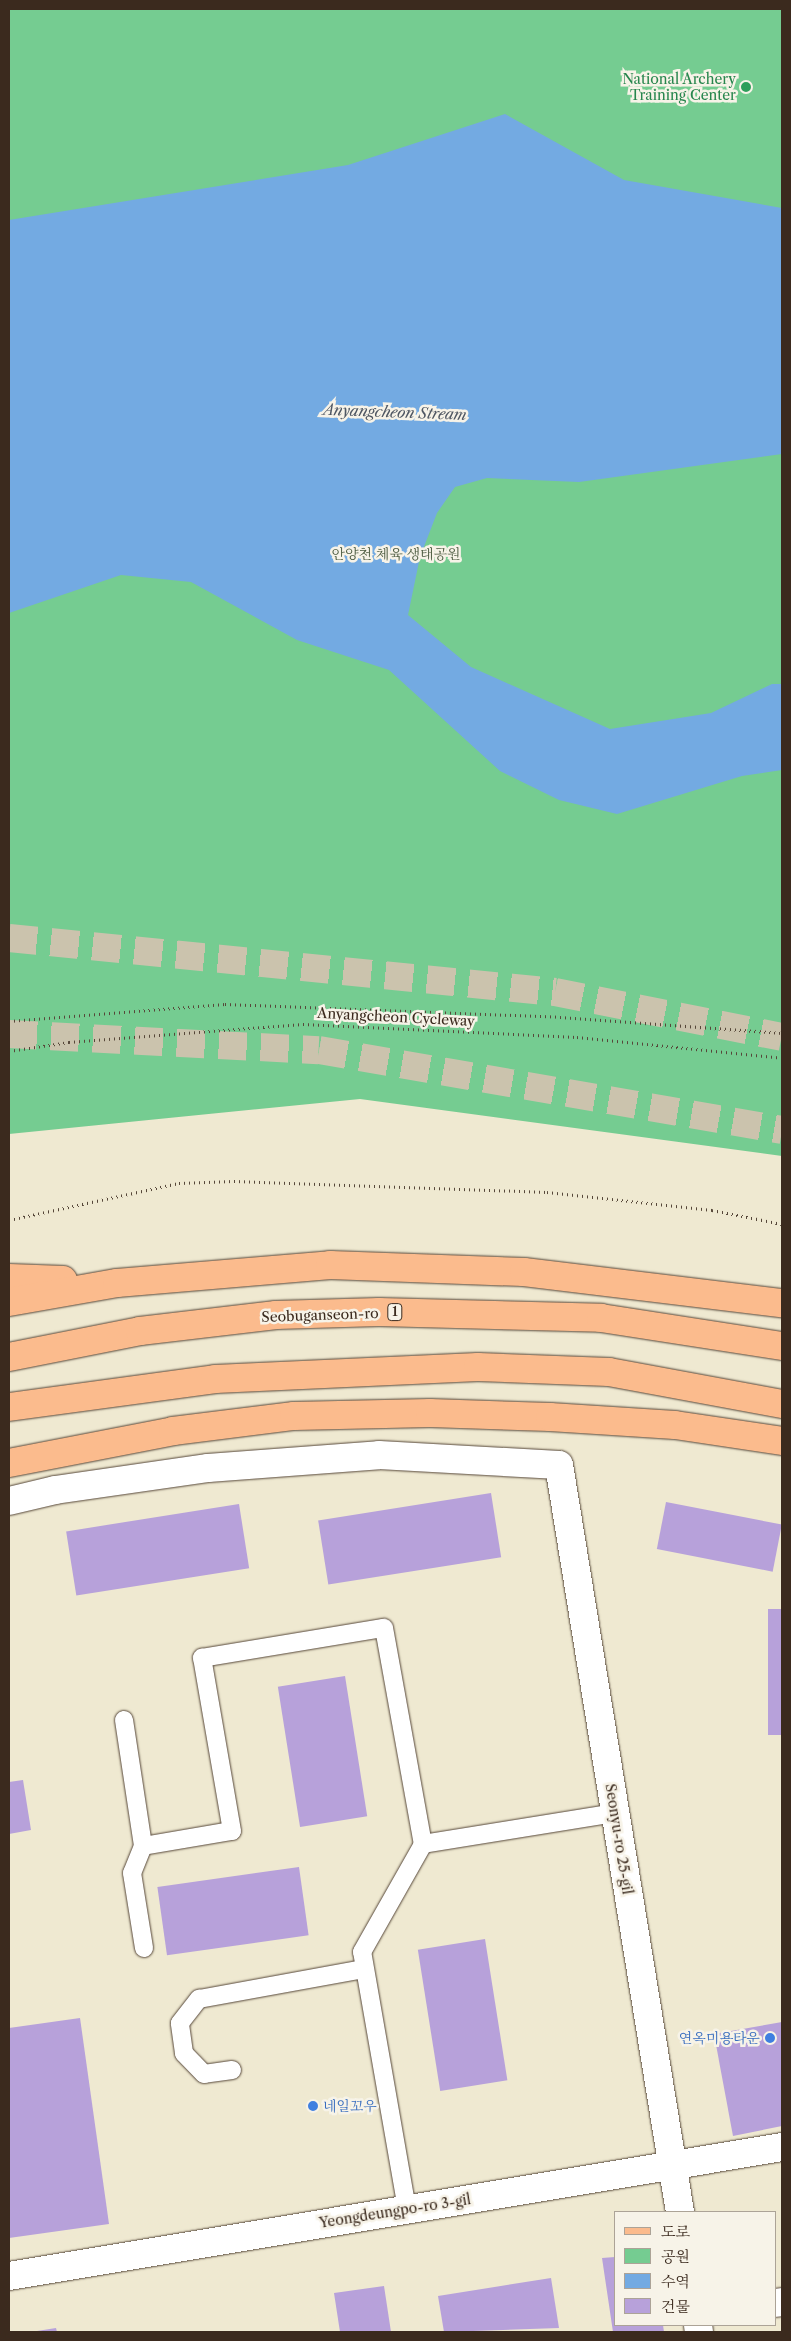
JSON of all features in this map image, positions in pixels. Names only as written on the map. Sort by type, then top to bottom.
[{"type":"main road","points":[[9,1302],[117,1283],[330,1265],[524,1272],[782,1303]]},
{"type":"main road","points":[[9,1278],[117,1283]]},
{"type":"main road","name":"Seobuganseon-ro","points":[[9,1357],[140,1331],[276,1315],[379,1312],[601,1318],[782,1346]]},
{"type":"main road","points":[[9,1407],[215,1379],[478,1367],[609,1372],[782,1404]]},
{"type":"main road","points":[[9,1462],[173,1431],[294,1416],[430,1413],[550,1418],[674,1425],[782,1441]]},
{"type":"street","name":"Seonyu-ro 25-gil","points":[[9,1501],[55,1490],[208,1468],[379,1455],[559,1465],[680,2211]]},
{"type":"street","name":"Yeongdeungpo-ro 3-gil","points":[[9,2276],[782,2147]]},
{"type":"lane","points":[[143,1846],[232,1831],[202,1658],[384,1628],[423,1844],[362,1952],[407,2209]]},
{"type":"lane","points":[[124,1720],[143,1846],[132,1873],[144,1948]]},
{"type":"lane","points":[[423,1844],[615,1814]]},
{"type":"lane","points":[[232,2070],[204,2074],[184,2053],[180,2023],[199,1999],[364,1969]]},
{"type":"path","points":[[9,1021],[225,1004],[560,1017],[782,1033]]},
{"type":"path","name":"Anyangcheon Cycleway","points":[[9,1051],[303,1024],[577,1037],[782,1058]]},
{"type":"path","points":[[9,1220],[179,1183],[234,1181],[547,1192],[712,1210],[782,1224]]},
{"type":"green space","name":"안양천 체육 생태공원","points":[[9,9],[782,9],[782,1156],[360,1099],[9,1134]]},
{"type":"water","name":"Anyangcheon Stream","points":[[505,114],[624,180],[782,208],[782,454],[579,482],[487,478],[455,487],[437,513],[420,557],[408,615],[471,667],[610,729],[711,713],[772,684],[782,684],[782,770],[742,776],[617,814],[559,800],[500,771],[389,670],[297,640],[191,582],[121,575],[9,613],[9,220],[348,165]]},
{"type":"building","points":[[491,1493],[501,1557],[328,1585],[318,1520]]},
{"type":"building","points":[[666,1502],[782,1525],[773,1572],[657,1549]]},
{"type":"building","points":[[239,1504],[249,1568],[76,1596],[66,1531]]},
{"type":"building","points":[[768,1609],[782,1609],[782,1735],[768,1735]]},
{"type":"building","points":[[345,1676],[367,1816],[300,1827],[278,1687]]},
{"type":"building","points":[[23,1780],[31,1830],[9,1834],[9,1782]]},
{"type":"building","points":[[299,1867],[309,1935],[167,1955],[157,1887]]},
{"type":"building","points":[[485,1939],[507,2080],[440,2091],[418,1950]]},
{"type":"building","points":[[80,2018],[109,2224],[9,2238],[9,2028]]},
{"type":"building","points":[[782,2022],[782,2126],[733,2136],[714,2034]]},
{"type":"building","points":[[614,2257],[614,2326],[663,2326],[664,2332],[613,2332],[602,2258]]},
{"type":"building","points":[[551,2278],[559,2328],[444,2332],[438,2296]]},
{"type":"building","points":[[384,2286],[391,2332],[340,2332],[334,2293]]},
{"type":"building","points":[[56,2328],[57,2332],[37,2332],[37,2331]]},
{"type":"tunnel","points":[[9,938],[555,992],[782,1037]]},
{"type":"tunnel","points":[[9,1034],[319,1050],[782,1130]]},
{"type":"place","name":"National Archery Training Center","points":[[746,87]]},
{"type":"place","name":"연옥미용타운","points":[[770,2038]]},
{"type":"place","name":"네일꼬우","points":[[313,2106]]}]
